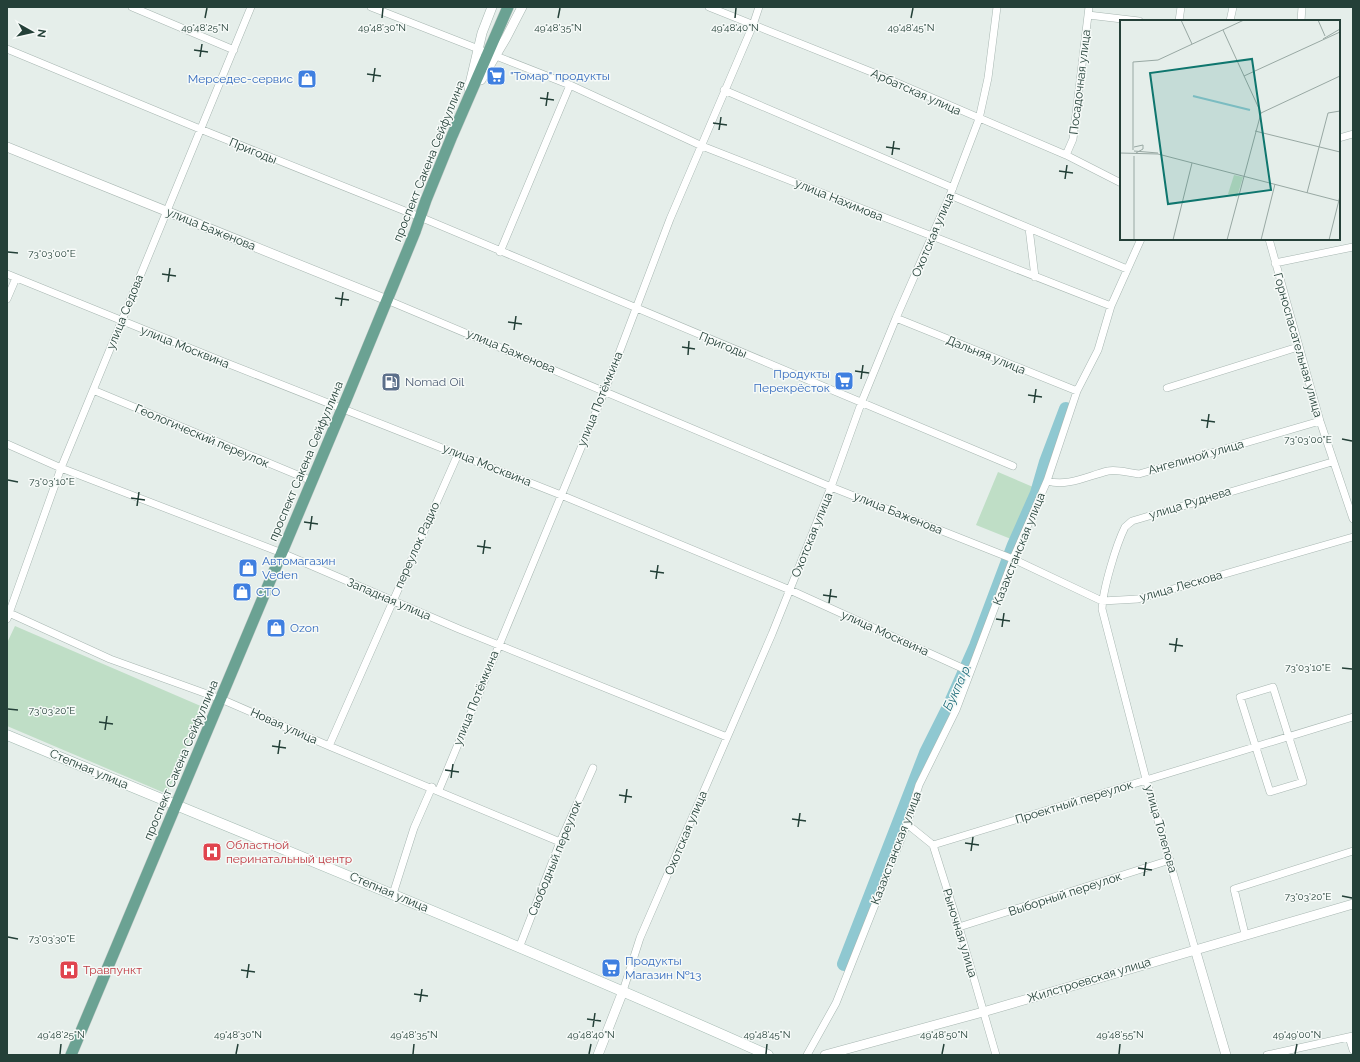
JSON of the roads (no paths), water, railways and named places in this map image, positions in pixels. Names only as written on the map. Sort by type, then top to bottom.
[{"type":"main road","name":"проспект Сакена Сейфуллина","points":[[71,1055],[342,409],[466,103],[508,7]]},
{"type":"main road","name":"Степная улица","points":[[7,735],[393,894],[623,991],[768,1055]]},
{"type":"street","points":[[132,7],[234,50]]},
{"type":"street","name":"улица Седова","points":[[8,615],[61,468],[251,7]]},
{"type":"street","name":"улица Нахимова","points":[[371,7],[570,85],[702,146],[1111,306]]},
{"type":"street","points":[[487,53],[492,7]]},
{"type":"street","points":[[487,53],[522,7]]},
{"type":"street","name":"Арбатская улица","points":[[708,7],[874,73],[979,120],[1066,155],[1120,182]]},
{"type":"street","name":"улица Потёмкина","points":[[393,894],[414,828],[435,789],[498,645],[605,390],[670,219],[753,25],[759,7]]},
{"type":"street","name":"Охотская улица","points":[[598,1055],[623,991],[640,938],[790,590],[831,487],[862,401],[896,318],[933,237],[979,120],[988,78],[997,7]]},
{"type":"street","name":"Посадочная улица","points":[[1066,155],[1073,139],[1089,7]]},
{"type":"street","points":[[1179,20],[1181,7]]},
{"type":"street","points":[[1230,20],[1233,7]]},
{"type":"street","points":[[1301,20],[1302,7]]},
{"type":"street","points":[[1088,15],[1131,20]]},
{"type":"street","name":"Пригоды","points":[[7,49],[200,129],[420,217],[636,309],[862,401],[1013,466]]},
{"type":"street","points":[[500,252],[570,85]]},
{"type":"street","points":[[724,90],[953,188]]},
{"type":"street","points":[[1340,138],[1353,134]]},
{"type":"street","name":"улица Баженова","points":[[7,147],[387,300],[605,390],[831,487],[1013,559]]},
{"type":"street","points":[[950,196],[1127,269]]},
{"type":"street","points":[[1029,228],[1035,277]]},
{"type":"street","name":"Казахстанская улица","points":[[808,1055],[836,1003],[907,824],[920,785],[959,702],[1013,559],[1047,481],[1077,392],[1098,350],[1111,306],[1141,240]]},
{"type":"street","name":"Горноспасательная улица","points":[[1269,240],[1298,347],[1332,462],[1353,519]]},
{"type":"street","points":[[1275,263],[1353,247]]},
{"type":"street","name":"улица Москвина","points":[[7,274],[121,321],[560,495],[790,590],[962,668]]},
{"type":"street","points":[[7,299],[16,278]]},
{"type":"street","name":"Дальняя улица","points":[[896,318],[1077,392]]},
{"type":"street","points":[[1167,388],[1298,347]]},
{"type":"street","name":"Геологический переулок","points":[[93,390],[312,481]]},
{"type":"street","name":"Ангелиной улица","points":[[1047,481],[1057,484],[1070,482],[1109,471],[1139,474],[1320,421]]},
{"type":"street","name":"Западная улица","points":[[7,444],[61,468],[282,553],[498,645],[727,737]]},
{"type":"street","name":"переулок Радио","points":[[329,746],[458,454]]},
{"type":"street","name":"улица Руднева","points":[[1102,601],[1114,558],[1126,526],[1132,521],[1332,462]]},
{"type":"street","name":"улица Лескова","points":[[1013,559],[1102,601],[1138,599],[1353,537]]},
{"type":"street","name":"улица Толепова","points":[[1102,601],[1102,609],[1146,779],[1226,1055]]},
{"type":"street","name":"Новая улица","points":[[8,615],[110,658],[221,699],[329,746],[560,842]]},
{"type":"street","points":[[1273,687],[1290,736],[1303,782],[1270,792],[1256,746],[1240,698],[1273,687]]},
{"type":"street","name":"Проектный переулок","points":[[933,845],[1353,717]]},
{"type":"street","name":"Свободный переулок","points":[[519,948],[560,842],[593,768]]},
{"type":"street","points":[[907,824],[933,845]]},
{"type":"street","name":"Рыночная улица","points":[[933,845],[959,927],[996,1055]]},
{"type":"street","points":[[1245,934],[1234,889],[1353,851]]},
{"type":"street","name":"Выборный переулок","points":[[959,927],[1170,860]]},
{"type":"street","name":"Жилстроевская улица","points":[[825,1055],[984,1012],[1245,934],[1353,904]]},
{"type":"street","points":[[1267,1055],[1351,1037],[1353,1050]]},
{"type":"waterway","name":"Букпа р.","points":[[844,964],[926,753],[948,709],[976,646],[1014,545],[1037,493],[1046,462],[1066,409]]},
{"type":"place","name":"\"Томар\" продукты","points":[[496,76]]},
{"type":"place","name":"Мерседес-сервис","points":[[307,79]]},
{"type":"place","name":"Продукты Перекрёсток","points":[[844,381]]},
{"type":"place","name":"Nomad Oil","points":[[391,382]]},
{"type":"place","name":"Автомагазин Veden","points":[[248,568]]},
{"type":"place","name":"СТО","points":[[242,592]]},
{"type":"place","name":"Ozon","points":[[276,628]]},
{"type":"place","name":"Областной перинатальный центр","points":[[212,852]]},
{"type":"place","name":"Продукты Магазин №13","points":[[611,968]]},
{"type":"place","name":"Травпункт","points":[[69,970]]}]
